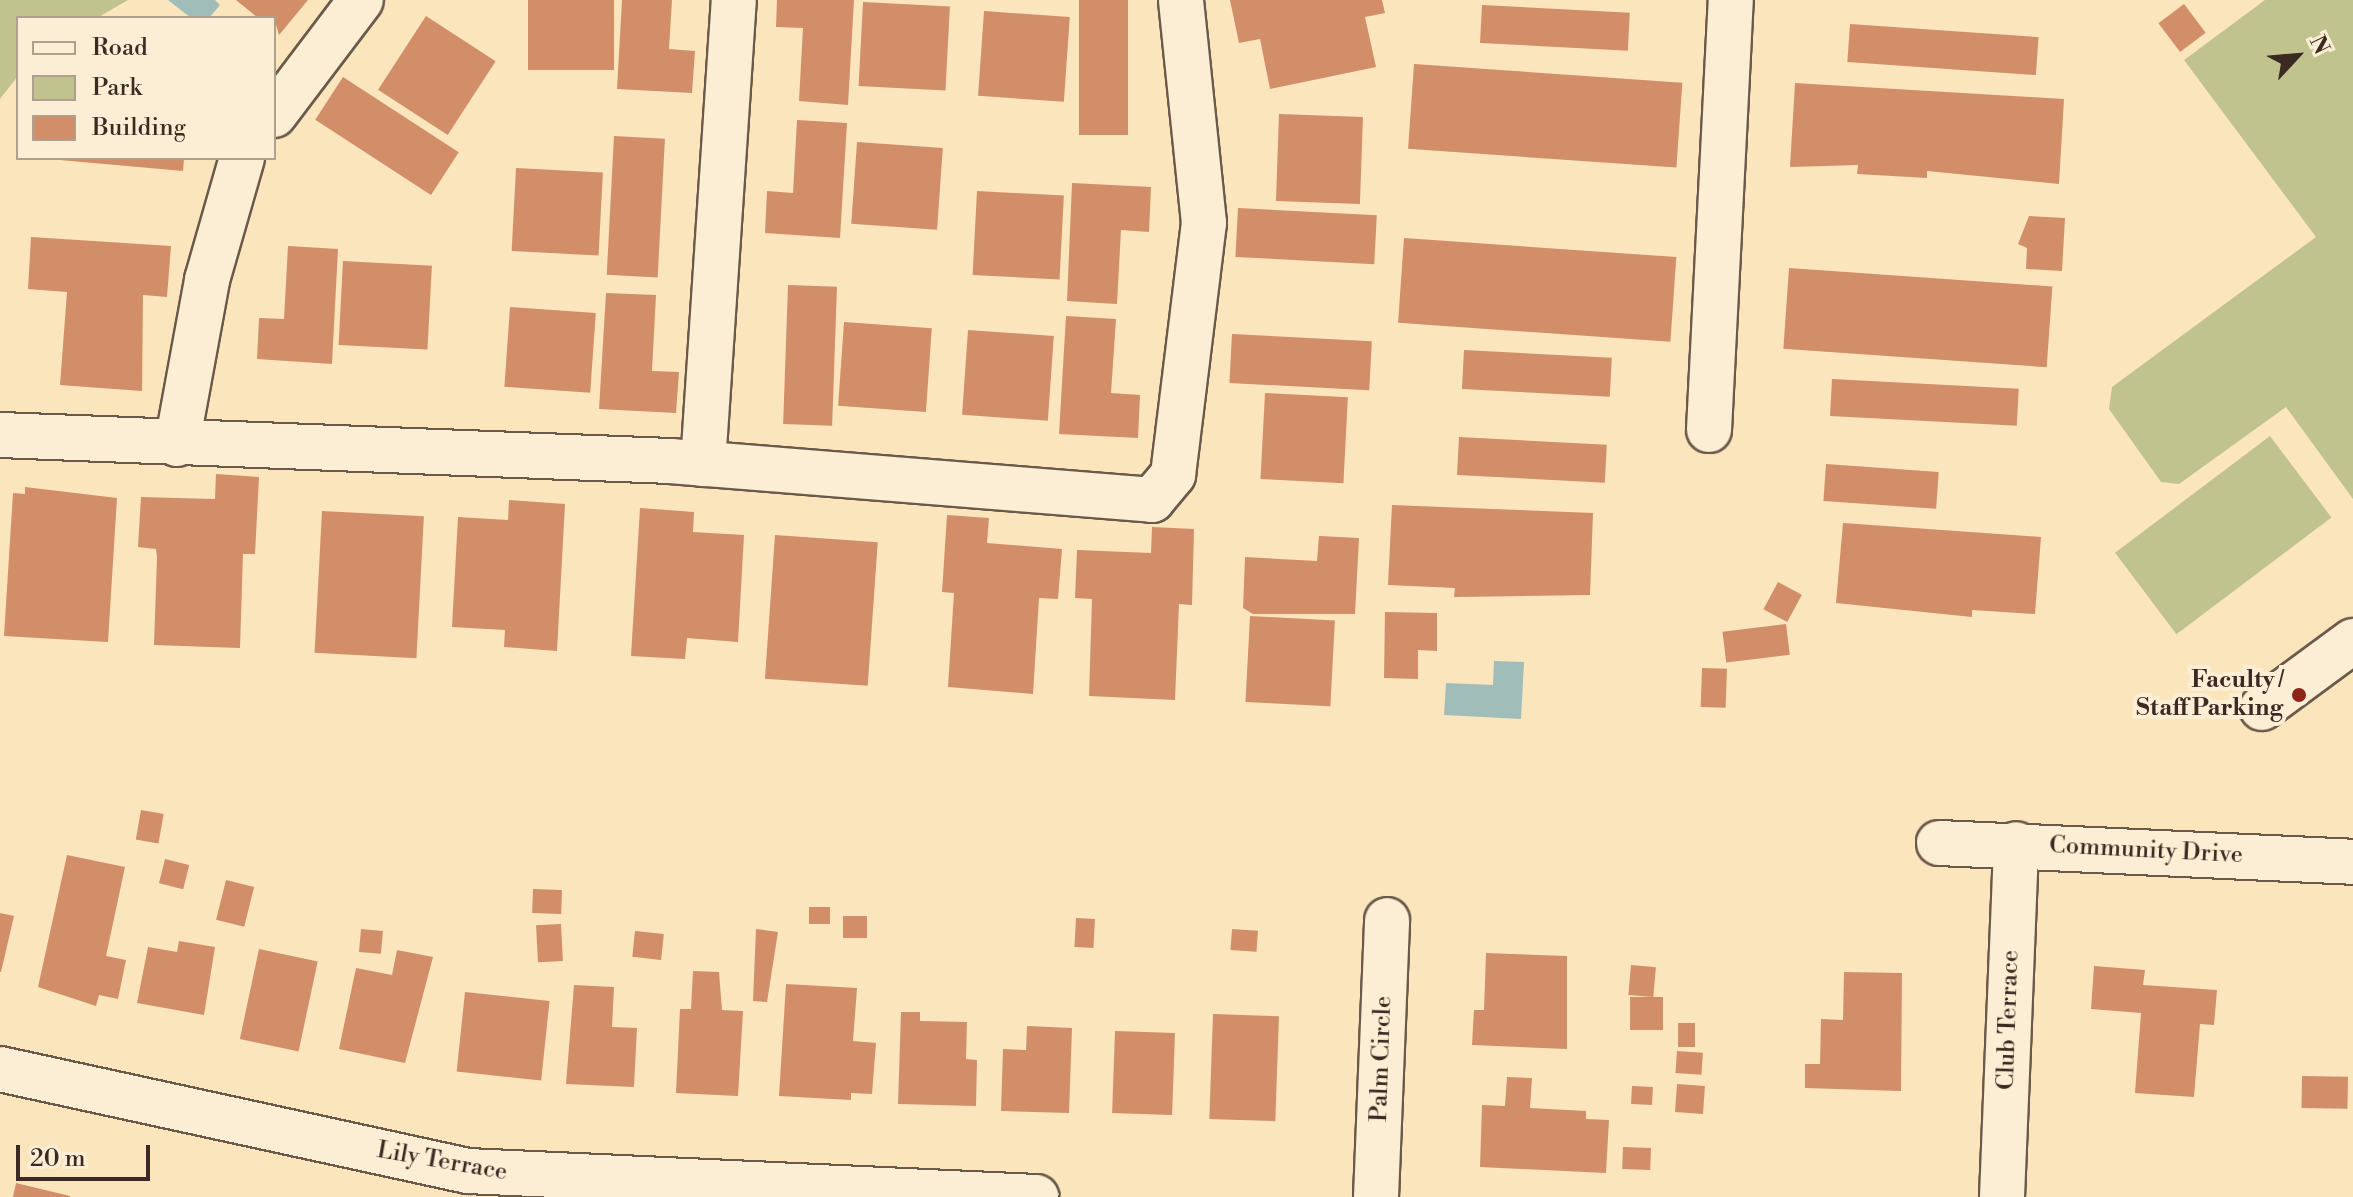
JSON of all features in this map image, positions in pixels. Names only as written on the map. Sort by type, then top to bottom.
[{"type":"street","points":[[276,112],[361,0]]},
{"type":"street","points":[[703,464],[734,0]]},
{"type":"street","points":[[0,435],[703,464],[1152,500],[1173,475],[1204,223],[1181,0]]},
{"type":"street","points":[[1709,430],[1731,0]]},
{"type":"street","points":[[177,444],[207,280],[241,160]]},
{"type":"street","points":[[2262,708],[2353,641]]},
{"type":"street","name":"Community Drive","points":[[1939,843],[2016,844],[2353,862]]},
{"type":"street","name":"Club Terrace","points":[[2002,1197],[2016,844]]},
{"type":"street","name":"Palm Circle","points":[[1376,1197],[1387,920]]},
{"type":"street","name":"Lily Terrace","points":[[0,1069],[468,1171],[1036,1197]]},
{"type":"green space","points":[[0,0],[128,0],[100,16],[16,16],[16,79],[0,99]]},
{"type":"green space","points":[[2265,0],[2353,0],[2353,499],[2286,407],[2179,484],[2161,482],[2109,409],[2112,387],[2316,237],[2184,60]]},
{"type":"green space","points":[[2270,436],[2331,517],[2176,634],[2115,553]]},
{"type":"water","points":[[168,0],[215,0],[220,5],[211,16],[188,16]]},
{"type":"water","points":[[1494,661],[1524,662],[1521,719],[1444,715],[1446,683],[1493,685]]},
{"type":"building","points":[[236,0],[308,0],[279,35],[276,16],[256,16]]},
{"type":"building","points":[[528,0],[614,0],[614,70],[528,70]]},
{"type":"building","points":[[622,0],[672,0],[669,49],[695,51],[692,93],[617,89]]},
{"type":"building","points":[[777,0],[854,0],[848,105],[799,101],[803,28],[776,27]]},
{"type":"building","points":[[1079,0],[1128,0],[1128,135],[1079,135]]},
{"type":"building","points":[[1230,0],[1382,0],[1385,13],[1365,17],[1376,67],[1270,89],[1260,39],[1239,43]]},
{"type":"building","points":[[863,2],[950,7],[945,90],[859,86]]},
{"type":"building","points":[[2184,4],[2206,33],[2180,52],[2158,23]]},
{"type":"building","points":[[1482,5],[1630,13],[1628,51],[1480,43]]},
{"type":"building","points":[[984,11],[1070,17],[1064,102],[978,96]]},
{"type":"building","points":[[426,16],[496,61],[448,135],[378,90]]},
{"type":"building","points":[[1850,24],[2039,37],[2036,75],[1847,62]]},
{"type":"building","points":[[1414,64],[1682,83],[1676,168],[1408,149]]},
{"type":"building","points":[[343,77],[459,152],[431,195],[315,120]]},
{"type":"building","points":[[1795,83],[2064,99],[2059,184],[1927,171],[1927,178],[1857,174],[1858,165],[1790,167]]},
{"type":"building","points":[[1279,114],[1363,117],[1360,204],[1276,201]]},
{"type":"building","points":[[797,120],[847,123],[840,238],[765,233],[767,191],[793,193]]},
{"type":"building","points":[[614,136],[665,139],[658,277],[607,275]]},
{"type":"building","points":[[857,142],[943,148],[937,230],[851,224]]},
{"type":"building","points":[[59,160],[184,160],[183,171]]},
{"type":"building","points":[[516,168],[603,173],[599,255],[512,251]]},
{"type":"building","points":[[1072,183],[1151,187],[1149,232],[1121,230],[1117,304],[1067,301]]},
{"type":"building","points":[[977,191],[1064,196],[1059,279],[973,275]]},
{"type":"building","points":[[1238,208],[1377,215],[1374,264],[1235,257]]},
{"type":"building","points":[[2029,216],[2065,218],[2062,271],[2026,269],[2027,248],[2018,244]]},
{"type":"building","points":[[31,237],[171,246],[167,297],[143,295],[142,391],[60,385],[67,292],[28,289]]},
{"type":"building","points":[[1404,238],[1676,257],[1670,342],[1398,323]]},
{"type":"building","points":[[288,246],[338,249],[332,364],[257,359],[259,318],[284,319]]},
{"type":"building","points":[[343,261],[432,266],[427,350],[339,345]]},
{"type":"building","points":[[1789,268],[2052,286],[2047,367],[1783,349]]},
{"type":"building","points":[[788,285],[837,287],[832,426],[783,424]]},
{"type":"building","points":[[606,293],[656,295],[652,371],[679,372],[676,413],[599,409]]},
{"type":"building","points":[[510,307],[596,313],[590,393],[504,387]]},
{"type":"building","points":[[1066,316],[1116,319],[1111,393],[1140,395],[1138,438],[1059,434]]},
{"type":"building","points":[[844,322],[932,328],[926,412],[838,406]]},
{"type":"building","points":[[968,330],[1054,336],[1048,421],[962,415]]},
{"type":"building","points":[[1232,334],[1372,341],[1369,390],[1229,383]]},
{"type":"building","points":[[1464,350],[1612,358],[1610,397],[1462,389]]},
{"type":"building","points":[[1832,379],[2019,389],[2017,426],[1830,416]]},
{"type":"building","points":[[1265,393],[1348,397],[1343,483],[1260,479]]},
{"type":"building","points":[[1459,437],[1607,445],[1605,483],[1457,475]]},
{"type":"building","points":[[1826,464],[1939,472],[1936,509],[1823,501]]},
{"type":"building","points":[[216,474],[259,477],[255,554],[243,554],[240,648],[154,645],[157,557],[156,549],[138,547],[141,497],[215,499]]},
{"type":"building","points":[[25,487],[117,498],[108,642],[4,636],[13,493],[25,494]]},
{"type":"building","points":[[509,500],[565,504],[557,651],[504,647],[505,630],[452,627],[458,517],[508,520]]},
{"type":"building","points":[[1392,505],[1593,513],[1590,595],[1454,597],[1455,588],[1388,585]]},
{"type":"building","points":[[640,508],[694,512],[693,532],[744,535],[738,642],[687,638],[685,659],[631,656]]},
{"type":"building","points":[[322,511],[424,516],[416,658],[315,653]]},
{"type":"building","points":[[947,515],[989,518],[987,543],[1062,549],[1058,599],[1039,598],[1033,694],[948,687],[954,593],[942,592]]},
{"type":"building","points":[[1843,523],[2041,537],[2035,614],[1972,610],[1972,617],[1836,603]]},
{"type":"building","points":[[1152,527],[1194,529],[1192,605],[1179,604],[1175,700],[1089,696],[1092,599],[1075,598],[1077,550],[1151,553]]},
{"type":"building","points":[[775,535],[878,542],[868,686],[765,679]]},
{"type":"building","points":[[1319,536],[1359,538],[1355,614],[1253,614],[1243,608],[1245,557],[1317,561]]},
{"type":"building","points":[[1778,582],[1802,595],[1787,622],[1763,609]]},
{"type":"building","points":[[1385,612],[1437,613],[1437,651],[1418,650],[1418,679],[1384,678]]},
{"type":"building","points":[[1250,616],[1335,620],[1330,706],[1245,702]]},
{"type":"building","points":[[1786,624],[1790,655],[1726,663],[1722,632]]},
{"type":"building","points":[[1702,668],[1727,669],[1726,708],[1701,707]]},
{"type":"building","points":[[141,810],[164,814],[158,844],[136,840]]},
{"type":"building","points":[[67,855],[125,867],[106,956],[126,960],[118,999],[99,995],[96,1006],[38,987]]},
{"type":"building","points":[[165,859],[189,865],[183,889],[159,883]]},
{"type":"building","points":[[226,880],[254,887],[244,927],[216,920]]},
{"type":"building","points":[[533,889],[562,890],[561,914],[532,913]]},
{"type":"building","points":[[809,907],[830,907],[830,924],[809,924]]},
{"type":"building","points":[[0,913],[14,916],[1,972],[0,972]]},
{"type":"building","points":[[843,916],[867,916],[867,938],[843,938]]},
{"type":"building","points":[[1076,918],[1095,919],[1093,948],[1074,947]]},
{"type":"building","points":[[561,924],[563,961],[538,962],[536,925]]},
{"type":"building","points":[[361,929],[383,931],[381,954],[359,952]]},
{"type":"building","points":[[756,929],[778,932],[767,1002],[753,1001]]},
{"type":"building","points":[[1232,929],[1258,931],[1256,952],[1231,950]]},
{"type":"building","points":[[635,931],[664,934],[661,960],[632,957]]},
{"type":"building","points":[[179,941],[215,947],[204,1015],[137,1003],[148,947],[177,952]]},
{"type":"building","points":[[259,949],[318,961],[299,1051],[240,1039]]},
{"type":"building","points":[[397,950],[433,957],[405,1063],[339,1049],[356,968],[392,975]]},
{"type":"building","points":[[1486,953],[1567,956],[1567,1049],[1472,1045],[1474,1010],[1484,1010]]},
{"type":"building","points":[[1631,965],[1656,967],[1653,997],[1628,995]]},
{"type":"building","points":[[2094,966],[2145,970],[2143,985],[2217,990],[2214,1025],[2200,1024],[2194,1097],[2135,1093],[2141,1013],[2091,1009]]},
{"type":"building","points":[[693,971],[719,972],[722,1010],[743,1011],[738,1096],[676,1093],[680,1009],[691,1009]]},
{"type":"building","points":[[1844,972],[1902,973],[1901,1091],[1805,1088],[1805,1064],[1820,1064],[1821,1019],[1843,1020]]},
{"type":"building","points":[[786,984],[857,988],[853,1041],[876,1043],[872,1094],[851,1093],[851,1100],[779,1096]]},
{"type":"building","points":[[574,985],[614,987],[612,1027],[637,1028],[634,1087],[566,1084]]},
{"type":"building","points":[[465,992],[550,1001],[541,1080],[457,1072]]},
{"type":"building","points":[[1630,997],[1663,997],[1663,1030],[1630,1030]]},
{"type":"building","points":[[901,1012],[920,1012],[920,1021],[967,1022],[966,1059],[977,1060],[976,1106],[898,1104]]},
{"type":"building","points":[[1213,1014],[1279,1016],[1275,1121],[1209,1119]]},
{"type":"building","points":[[1678,1023],[1695,1023],[1695,1047],[1678,1047]]},
{"type":"building","points":[[1027,1026],[1072,1028],[1069,1113],[1001,1111],[1003,1049],[1026,1050]]},
{"type":"building","points":[[1115,1031],[1175,1033],[1172,1115],[1112,1113]]},
{"type":"building","points":[[1677,1051],[1703,1053],[1701,1075],[1675,1073]]},
{"type":"building","points":[[2302,1076],[2348,1077],[2347,1109],[2301,1108]]},
{"type":"building","points":[[1507,1077],[1532,1078],[1530,1108],[1586,1111],[1586,1119],[1609,1120],[1606,1173],[1480,1167],[1482,1105],[1505,1106]]},
{"type":"building","points":[[1677,1084],[1705,1086],[1703,1114],[1675,1112]]},
{"type":"building","points":[[1632,1086],[1653,1087],[1652,1105],[1631,1104]]},
{"type":"building","points":[[1623,1147],[1651,1148],[1650,1170],[1622,1169]]},
{"type":"building","points":[[16,1183],[70,1196],[70,1197],[13,1197]]},
{"type":"place","name":"Faculty / Staff Parking","points":[[2299,695]]}]
